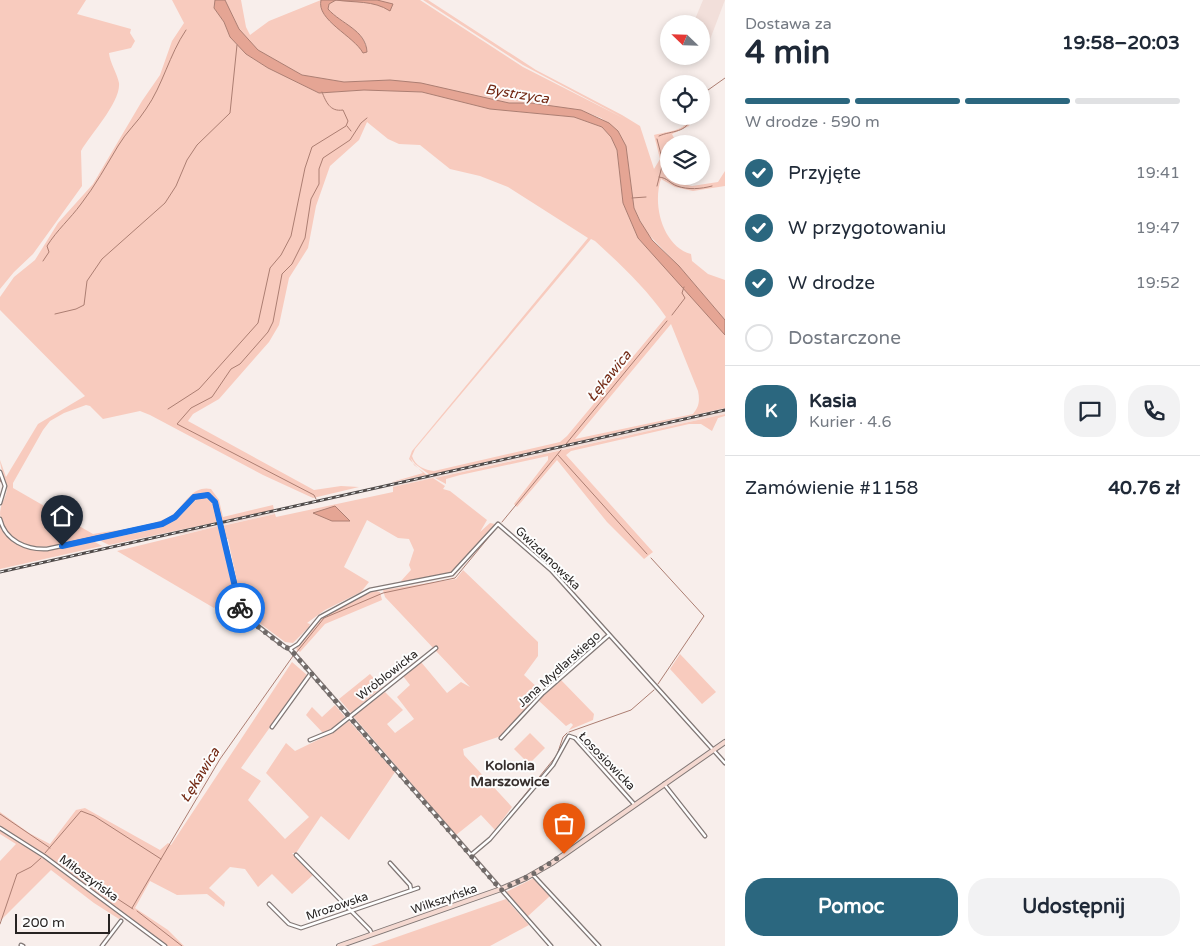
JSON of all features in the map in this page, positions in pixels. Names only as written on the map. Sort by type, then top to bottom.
[{"type":"street","points":[[0,472],[4,486],[0,503]]},
{"type":"street","points":[[0,519],[5,531],[16,542],[34,549],[47,549],[162,524],[175,517],[194,497],[208,495],[215,502],[242,614],[284,647],[290,649],[551,946]]},
{"type":"street","name":"Gwizdanowska","points":[[290,649],[298,644],[320,617],[370,590],[452,574],[498,524],[540,559],[725,763]]},
{"type":"street","name":"Jana Mydlarskiego","points":[[501,738],[543,693],[610,635]]},
{"type":"street","name":"Wróblowicka","points":[[310,740],[332,731],[436,648]]},
{"type":"street","points":[[272,728],[311,673]]},
{"type":"street","name":"Łososiowicka","points":[[472,855],[490,838],[552,765],[569,736],[574,738],[634,804]]},
{"type":"street","name":"Wilkszyńska","points":[[338,946],[501,890],[533,874],[725,742]]},
{"type":"street","points":[[664,784],[704,836]]},
{"type":"street","name":"Miłoszyńska","points":[[0,828],[44,856],[165,946]]},
{"type":"street","points":[[296,855],[372,934]]},
{"type":"street","points":[[390,863],[410,885],[411,890]]},
{"type":"street","points":[[533,874],[599,946]]},
{"type":"street","name":"Mrozowska","points":[[269,904],[289,924],[298,928],[418,888]]},
{"type":"street","points":[[102,946],[120,921]]},
{"type":"shaded area","points":[[0,0],[86,0],[77,14],[131,29],[130,33],[135,41],[131,48],[109,53],[119,83],[118,91],[110,109],[81,151],[82,186],[33,254],[0,289]]},
{"type":"shaded area","points":[[172,0],[215,0],[214,8],[224,22],[230,37],[246,54],[268,68],[319,93],[364,90],[422,92],[490,109],[574,117],[602,127],[611,137],[617,150],[623,203],[638,238],[725,334],[725,408],[430,475],[415,464],[410,457],[413,463],[409,459],[412,451],[588,238],[508,187],[480,176],[450,169],[420,145],[399,144],[388,139],[367,122],[359,140],[330,166],[316,206],[308,248],[289,278],[279,325],[269,342],[219,399],[193,414],[188,421],[314,490],[341,486],[359,487],[313,498],[263,475],[150,415],[140,411],[103,419],[90,406],[86,405],[64,413],[50,421],[13,483],[13,488],[93,534],[134,528],[164,519],[177,511],[194,493],[204,489],[211,489],[219,500],[223,517],[273,505],[274,510],[221,521],[214,497],[200,493],[189,500],[174,516],[151,527],[61,545],[39,547],[19,541],[8,532],[0,514],[7,489],[0,460],[6,477],[38,424],[85,396],[0,310],[0,297],[14,277],[35,260],[58,223],[93,184],[142,101],[160,75],[172,41],[184,23]],"holes":[[[591,239],[633,277],[666,317],[560,442],[434,471],[418,465],[412,456],[415,449]],[[671,324],[698,391],[697,409],[693,414],[575,439]]]},
{"type":"shaded area","points":[[215,0],[225,0],[239,29],[258,50],[302,75],[344,82],[390,80],[421,83],[509,103],[531,103],[581,110],[609,123],[618,131],[626,146],[634,208],[640,221],[652,240],[679,266],[725,320],[725,335],[638,238],[623,203],[617,150],[611,137],[602,127],[574,117],[490,109],[422,92],[364,90],[319,93],[268,68],[246,54],[230,37],[224,22],[214,8]]},
{"type":"shaded area","points":[[225,0],[241,0],[246,27],[250,35],[269,21],[321,0],[320,5],[331,22],[356,42],[366,53],[364,40],[328,9],[329,4],[336,0],[364,2],[390,10],[390,4],[377,0],[420,0],[523,67],[625,119],[523,65],[423,0],[428,0],[536,70],[622,115],[640,126],[654,169],[660,159],[659,212],[667,234],[681,250],[691,254],[692,261],[708,274],[725,280],[725,320],[679,266],[646,232],[634,208],[626,146],[618,131],[601,118],[580,110],[531,103],[509,103],[412,83],[390,80],[344,82],[302,75],[258,50],[239,29]]},
{"type":"shaded area","points":[[321,0],[336,0],[329,4],[328,9],[358,33],[366,44],[367,52],[363,53],[352,40],[330,21],[321,7]]},
{"type":"shaded area","points":[[336,0],[377,0],[393,4],[390,11],[370,3]]},
{"type":"shaded area","points":[[703,0],[725,0],[710,40],[710,15],[697,15]]},
{"type":"shaded area","points":[[689,125],[672,134],[660,135],[660,159],[654,135]]},
{"type":"shaded area","points":[[725,171],[725,186],[693,191],[672,185],[710,185],[710,183],[718,182]]},
{"type":"shaded area","points":[[725,408],[725,414],[393,487],[392,482]]},
{"type":"shaded area","points":[[725,414],[725,416],[718,418],[712,431],[701,424],[689,424],[571,451],[566,455],[653,552],[644,559],[607,522],[557,460],[517,507],[514,504],[548,460],[548,456],[460,475],[446,479],[446,484],[435,478]]},
{"type":"shaded area","points":[[418,468],[427,475],[392,482],[423,473]]},
{"type":"shaded area","points":[[433,478],[445,486],[443,489],[450,491],[487,520],[480,532],[490,523],[495,524],[452,573],[403,583],[401,581],[411,570],[409,565],[414,550],[409,539],[398,538],[367,520],[344,567],[369,582],[361,592],[325,610],[307,623],[310,624],[309,627],[293,643],[285,642],[246,613],[240,596],[228,539],[225,539],[222,526],[275,514],[276,517],[393,492],[393,487]]},
{"type":"shaded area","points":[[199,497],[210,499],[215,508],[217,522],[109,545],[99,540],[162,526],[174,519]]},
{"type":"shaded area","points":[[335,506],[350,521],[332,521],[313,513]]},
{"type":"shaded area","points":[[274,510],[275,514],[180,535],[179,530]]},
{"type":"shaded area","points":[[219,526],[240,620],[238,622],[221,612],[222,610],[232,615],[216,606],[214,608],[117,551]]},
{"type":"shaded area","points":[[0,527],[9,538],[19,545],[30,549],[55,549],[93,541],[102,546],[0,569]]},
{"type":"shaded area","points":[[463,570],[538,642],[538,656],[524,675],[539,689],[540,694],[501,736],[463,749],[464,755],[512,807],[495,830],[481,815],[456,835],[353,716],[385,692],[403,710],[387,724],[395,733],[414,719],[397,697],[410,685],[403,676],[421,662],[447,693],[461,682],[470,687],[385,597],[383,590],[456,579]]},
{"type":"shaded area","points":[[380,592],[382,600],[325,624],[300,652],[296,649],[319,619],[368,593]]},
{"type":"shaded area","points":[[680,654],[716,692],[702,704],[670,669]]},
{"type":"shaded area","points":[[292,662],[307,675],[241,768],[261,781],[248,800],[285,839],[309,817],[266,773],[286,743],[295,751],[328,735],[349,721],[395,772],[349,840],[321,816],[296,853],[292,853],[313,875],[292,894],[272,874],[258,887],[245,869],[230,867],[209,888],[225,902],[224,907],[207,894],[177,895],[150,881],[135,908],[168,930],[184,946],[168,946],[85,884],[0,826],[0,812],[29,833],[50,844],[76,810],[85,808],[160,850],[168,843],[171,845]]},
{"type":"shaded area","points":[[370,674],[382,687],[351,713],[339,699]]},
{"type":"shaded area","points":[[561,680],[594,714],[593,720],[569,730],[573,725],[571,723],[566,726],[538,700]]},
{"type":"shaded area","points":[[335,705],[345,717],[331,730],[323,733],[306,715],[312,707],[322,717]]},
{"type":"shaded area","points":[[530,733],[545,748],[529,764],[514,749]]},
{"type":"shaded area","points":[[0,830],[33,851],[122,916],[119,919],[94,903],[51,870],[0,921],[0,861],[16,844],[0,834]]},
{"type":"shaded area","points":[[534,878],[550,896],[527,917],[506,892]]},
{"type":"shaded area","points":[[506,899],[529,925],[490,946],[371,946]]},
{"type":"waterway","points":[[43,261],[49,252],[47,246],[51,240],[86,197],[121,141],[152,100],[186,30]]},
{"type":"waterway","points":[[55,314],[84,305],[87,281],[102,259],[165,203],[176,186],[187,160],[197,145],[230,113],[237,45]]},
{"type":"waterway","points":[[710,89],[725,78]]},
{"type":"waterway","points":[[168,409],[199,389],[258,323],[270,268],[281,255],[291,236],[305,168],[312,147],[346,126],[348,121],[343,110],[332,108],[322,92]]},
{"type":"waterway","points":[[316,499],[314,495],[177,424],[191,408],[212,397],[231,369],[240,364],[268,332],[273,322],[282,274],[292,264],[305,238],[311,199],[319,184],[319,169],[323,158],[350,140],[361,123],[367,118]]},
{"type":"waterway","points":[[659,136],[683,129],[688,125]]},
{"type":"waterway","points":[[347,126],[351,131]]},
{"type":"waterway","points":[[657,139],[663,162],[657,186]]},
{"type":"waterway","points":[[659,177],[677,186],[686,188],[712,186]]},
{"type":"waterway","points":[[632,198],[646,197]]},
{"type":"waterway","name":"Łękawica","points":[[672,315],[685,298],[682,293],[684,287]]},
{"type":"waterway","name":"Łękawica","points":[[566,444],[667,321]]},
{"type":"waterway","name":"Łękawica","points":[[502,522],[561,450]]},
{"type":"waterway","points":[[558,455],[647,554]]},
{"type":"waterway","name":"Łękawica","points":[[296,653],[324,618],[383,593],[455,578],[498,526]]},
{"type":"waterway","points":[[651,558],[704,616],[658,684]]},
{"type":"waterway","name":"Łękawica","points":[[132,908],[220,759],[293,656]]},
{"type":"waterway","points":[[569,732],[631,710],[654,690]]},
{"type":"waterway","points":[[497,829],[557,755],[563,737],[567,733]]},
{"type":"waterway","points":[[45,853],[81,811],[94,816],[161,859]]},
{"type":"waterway","points":[[0,814],[50,848]]},
{"type":"waterway","points":[[0,924],[17,874],[31,867],[41,858]]},
{"type":"waterway","points":[[101,888],[133,909]]},
{"type":"waterway","points":[[137,911],[182,946]]},
{"type":"railway","points":[[0,572],[725,410]]},
{"type":"way so far","points":[[240,608],[244,616],[284,647],[290,649],[501,890],[533,874],[564,854]]},
{"type":"district","name":"Kolonia Marszowice","points":[[510,774]]},
{"type":"route","points":[[62,546],[162,524],[175,517],[194,497],[203,494],[208,495],[215,502],[240,608]]},
{"type":"water label","name":"Bystrzyca","points":[[517,94]]}]
